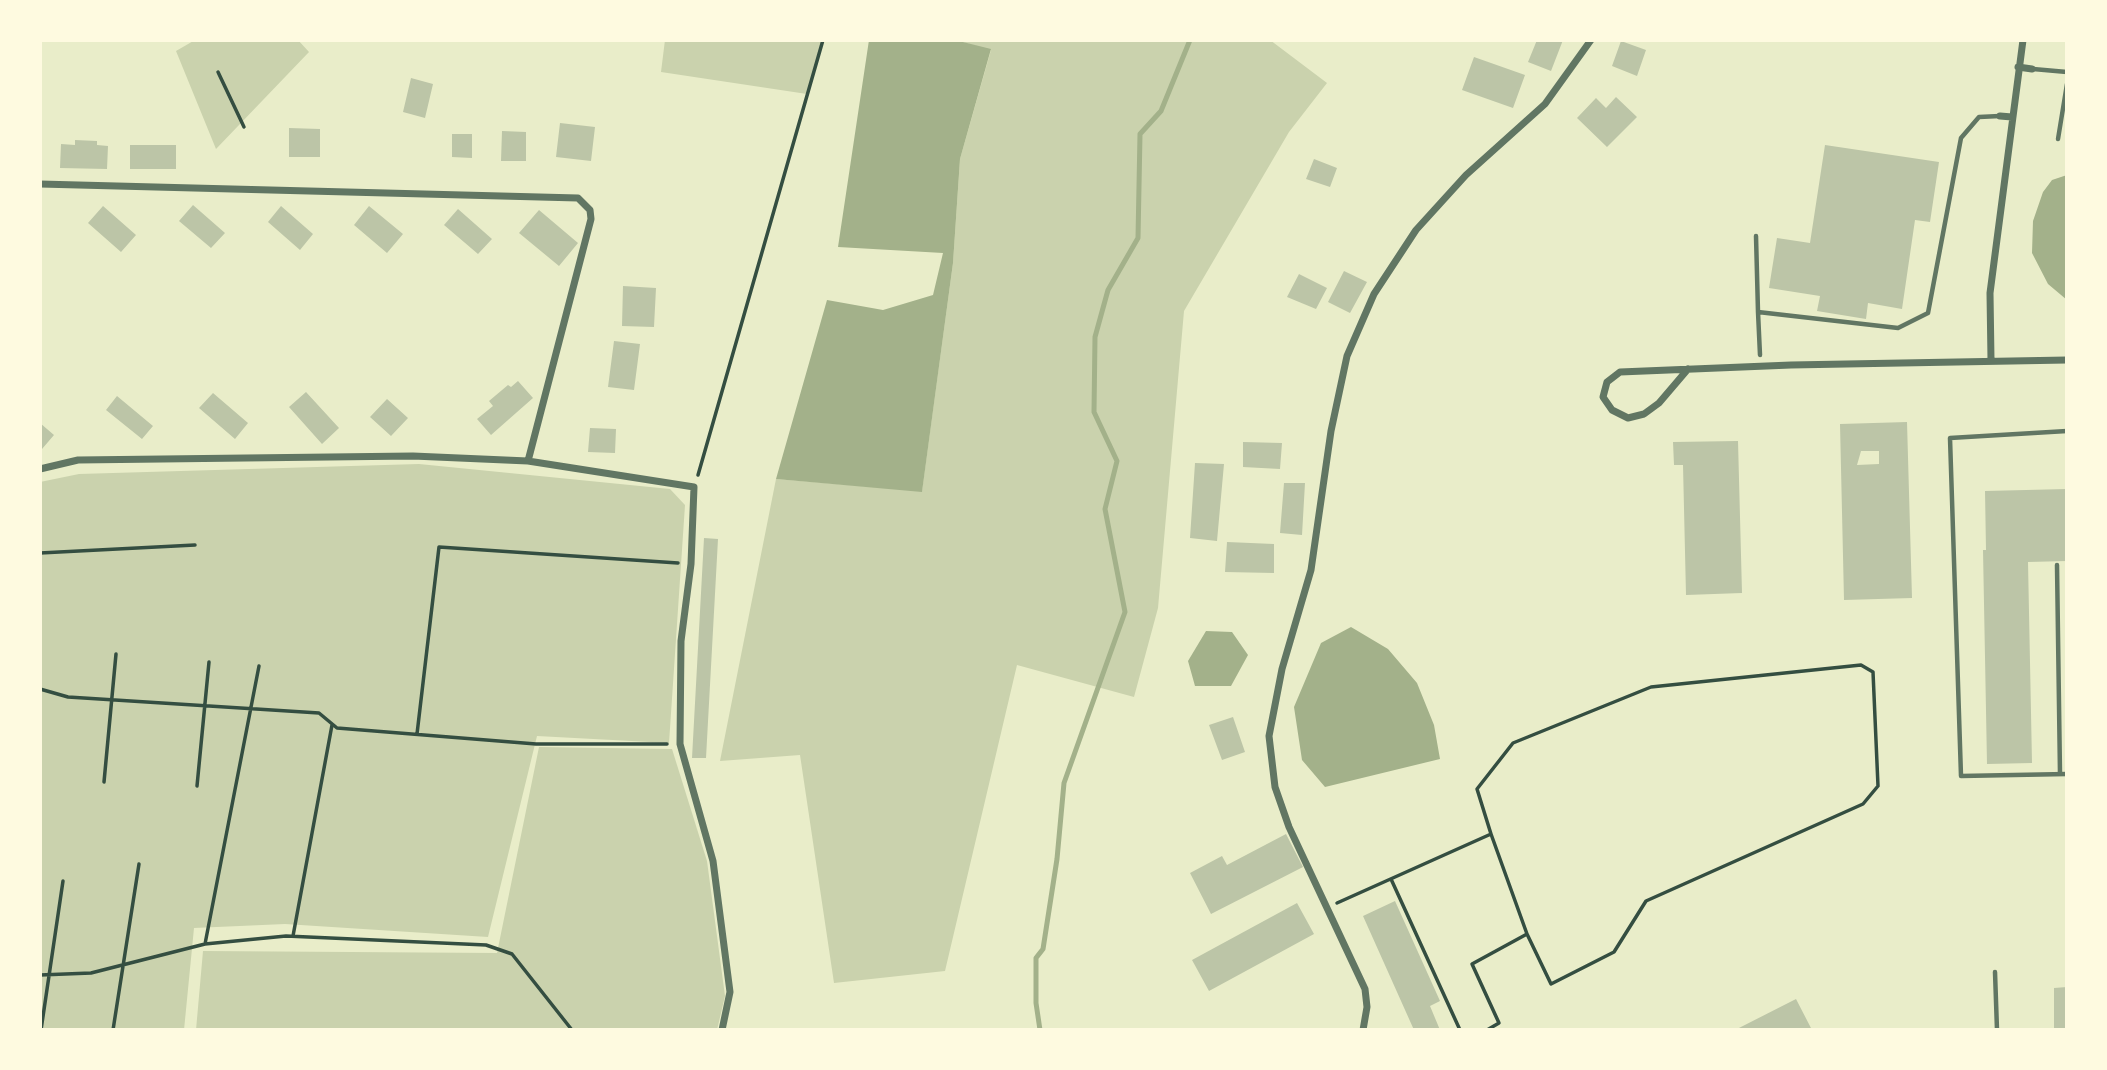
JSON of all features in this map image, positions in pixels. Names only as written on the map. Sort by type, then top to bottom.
[{"type":"street","points":[[1363,1030],[1367,1007],[1365,989],[1329,906],[1289,827],[1275,787],[1269,736],[1282,669],[1311,570],[1331,431],[1348,356],[1374,294],[1416,230],[1466,175],[1545,104],[1591,40]]},
{"type":"street","points":[[1991,360],[1990,293],[2023,40]]},
{"type":"street","points":[[2018,67],[2032,69]]},
{"type":"street","points":[[2000,116],[2012,117]]},
{"type":"street","points":[[40,184],[578,198],[590,209],[592,219],[528,461]]},
{"type":"street","points":[[1760,355],[1761,366]]},
{"type":"street","points":[[1688,369],[1659,403],[1644,414],[1628,418],[1612,410],[1603,397],[1608,382],[1620,372],[1688,369],[1761,366],[2067,360]]},
{"type":"street","points":[[40,469],[78,460],[413,456],[528,461],[694,487],[691,564],[681,641],[680,744],[713,861],[730,992],[722,1030]]},
{"type":"lane","points":[[2032,69],[2067,72]]},
{"type":"lane","points":[[2059,139],[2067,84]]},
{"type":"lane","points":[[1758,312],[1898,328],[1928,313],[1961,138],[1979,117],[2000,116]]},
{"type":"lane","points":[[1756,236],[1760,355]]},
{"type":"lane","points":[[2067,431],[1950,438],[1961,776],[2067,774]]},
{"type":"lane","points":[[2057,565],[2060,774]]},
{"type":"lane","points":[[1996,972],[1997,1030]]},
{"type":"path","points":[[694,487],[823,40]]},
{"type":"path","points":[[218,72],[244,127]]},
{"type":"path","points":[[40,553],[195,545]]},
{"type":"path","points":[[417,734],[439,547],[691,564]]},
{"type":"path","points":[[104,782],[116,654]]},
{"type":"path","points":[[197,786],[209,662]]},
{"type":"path","points":[[1861,665],[1873,672],[1878,786],[1863,804],[1646,901],[1614,952],[1551,984],[1527,934],[1491,834],[1477,789],[1513,743],[1651,687],[1861,665]]},
{"type":"path","points":[[205,944],[259,666]]},
{"type":"path","points":[[40,688],[68,697],[318,713],[337,728],[536,744],[680,744]]},
{"type":"path","points":[[293,936],[332,724]]},
{"type":"path","points":[[1329,906],[1491,834]]},
{"type":"path","points":[[113,1030],[139,864]]},
{"type":"path","points":[[1391,879],[1460,1030]]},
{"type":"path","points":[[41,1030],[51,976],[62,881]]},
{"type":"path","points":[[1487,1030],[1499,1023],[1472,964],[1527,934]]},
{"type":"path","points":[[40,975],[91,973],[205,944],[293,936],[486,945],[512,954],[572,1030]]},
{"type":"shaded area","points":[[195,40],[298,40],[309,52],[216,149],[176,51]]},
{"type":"shaded area","points":[[665,40],[822,40],[807,94],[661,72]]},
{"type":"shaded area","points":[[869,40],[955,40],[991,49],[960,159],[953,263],[922,492],[776,479],[827,300],[883,310],[933,295],[943,253],[838,247]]},
{"type":"shaded area","points":[[955,40],[1270,40],[1327,83],[1289,132],[1184,311],[1158,608],[1134,697],[1017,665],[945,971],[834,983],[800,755],[720,761],[776,479],[922,491],[953,263],[960,159],[991,50]]},
{"type":"shaded area","points":[[2067,175],[2067,300],[2048,284],[2032,253],[2033,221],[2043,192],[2052,180]]},
{"type":"shaded area","points":[[419,464],[670,489],[685,505],[669,743],[537,736],[488,937],[285,924],[194,928],[184,1030],[40,1030],[40,482],[79,474]]},
{"type":"shaded area","points":[[1351,627],[1388,649],[1417,683],[1434,725],[1440,759],[1325,787],[1302,760],[1294,707],[1321,643]]},
{"type":"shaded area","points":[[1206,631],[1232,632],[1248,655],[1231,686],[1195,686],[1188,661]]},
{"type":"shaded area","points":[[539,747],[672,749],[707,861],[725,996],[717,1030],[196,1030],[203,951],[497,953]]},
{"type":"building","points":[[1537,40],[1563,40],[1551,71],[1528,62]]},
{"type":"building","points":[[1621,41],[1646,50],[1637,76],[1612,66]]},
{"type":"building","points":[[1474,57],[1525,75],[1513,108],[1462,90]]},
{"type":"building","points":[[411,78],[433,84],[425,118],[403,112]]},
{"type":"building","points":[[1616,97],[1637,117],[1607,147],[1577,118],[1596,98],[1606,108]]},
{"type":"building","points":[[560,123],[595,127],[591,161],[556,157]]},
{"type":"building","points":[[289,128],[320,129],[320,157],[289,157]]},
{"type":"building","points":[[502,131],[526,132],[526,161],[501,161]]},
{"type":"building","points":[[452,134],[472,134],[472,158],[452,157]]},
{"type":"building","points":[[75,140],[97,141],[97,145],[108,146],[107,169],[60,168],[61,144],[75,145]]},
{"type":"building","points":[[130,145],[176,145],[176,169],[130,169]]},
{"type":"building","points":[[1825,145],[1939,162],[1930,222],[1915,220],[1902,309],[1868,303],[1866,319],[1817,311],[1820,296],[1769,288],[1777,238],[1810,243]]},
{"type":"building","points":[[1314,159],[1337,168],[1330,187],[1306,179]]},
{"type":"building","points":[[193,205],[225,233],[211,248],[179,221]]},
{"type":"building","points":[[103,206],[136,235],[121,252],[88,223]]},
{"type":"building","points":[[281,206],[313,234],[300,250],[268,222]]},
{"type":"building","points":[[369,206],[403,234],[387,253],[354,225]]},
{"type":"building","points":[[458,209],[492,239],[478,254],[444,225]]},
{"type":"building","points":[[539,210],[578,243],[559,266],[519,233]]},
{"type":"building","points":[[1344,271],[1367,282],[1350,313],[1328,302]]},
{"type":"building","points":[[1299,274],[1327,288],[1316,309],[1287,297]]},
{"type":"building","points":[[623,286],[656,288],[654,327],[622,326]]},
{"type":"building","points":[[614,341],[640,344],[634,390],[608,387]]},
{"type":"building","points":[[518,381],[533,398],[491,435],[477,419],[493,406],[489,401],[508,385],[511,387]]},
{"type":"building","points":[[306,392],[339,428],[322,444],[289,407]]},
{"type":"building","points":[[213,393],[248,423],[235,439],[199,408]]},
{"type":"building","points":[[117,396],[153,426],[142,439],[106,410]]},
{"type":"building","points":[[387,399],[408,418],[391,436],[370,417]]},
{"type":"building","points":[[1907,422],[1912,598],[1844,600],[1840,424]],"holes":[[[1861,451],[1879,451],[1879,464],[1857,465]]]},
{"type":"building","points":[[40,423],[54,435],[42,449],[40,447]]},
{"type":"building","points":[[590,428],[616,429],[615,453],[588,452]]},
{"type":"building","points":[[1738,441],[1742,593],[1686,595],[1683,465],[1674,465],[1673,442]]},
{"type":"building","points":[[1243,442],[1282,443],[1280,469],[1243,467]]},
{"type":"building","points":[[1195,463],[1224,464],[1217,541],[1190,538]]},
{"type":"building","points":[[1284,483],[1305,483],[1302,535],[1280,533]]},
{"type":"building","points":[[2067,489],[2067,561],[2028,562],[2032,763],[1987,764],[1983,550],[1986,550],[1985,491]]},
{"type":"building","points":[[704,538],[718,539],[706,758],[692,758]]},
{"type":"building","points":[[1227,542],[1274,544],[1274,573],[1225,572]]},
{"type":"building","points":[[1233,717],[1245,752],[1222,760],[1209,725]]},
{"type":"building","points":[[1286,834],[1303,867],[1211,914],[1190,873],[1222,856],[1227,865]]},
{"type":"building","points":[[1395,901],[1440,1001],[1430,1006],[1440,1030],[1414,1030],[1363,916]]},
{"type":"building","points":[[1297,903],[1314,934],[1209,991],[1192,960]]},
{"type":"building","points":[[2067,987],[2067,1030],[2054,1030],[2054,988]]},
{"type":"building","points":[[1796,999],[1812,1030],[1735,1030]]},
{"type":"waterway","points":[[1040,1030],[1036,1003],[1036,958],[1043,949],[1057,859],[1064,783],[1125,612],[1105,509],[1117,461],[1094,412],[1095,337],[1108,290],[1138,238],[1140,134],[1161,111],[1190,40]]}]
